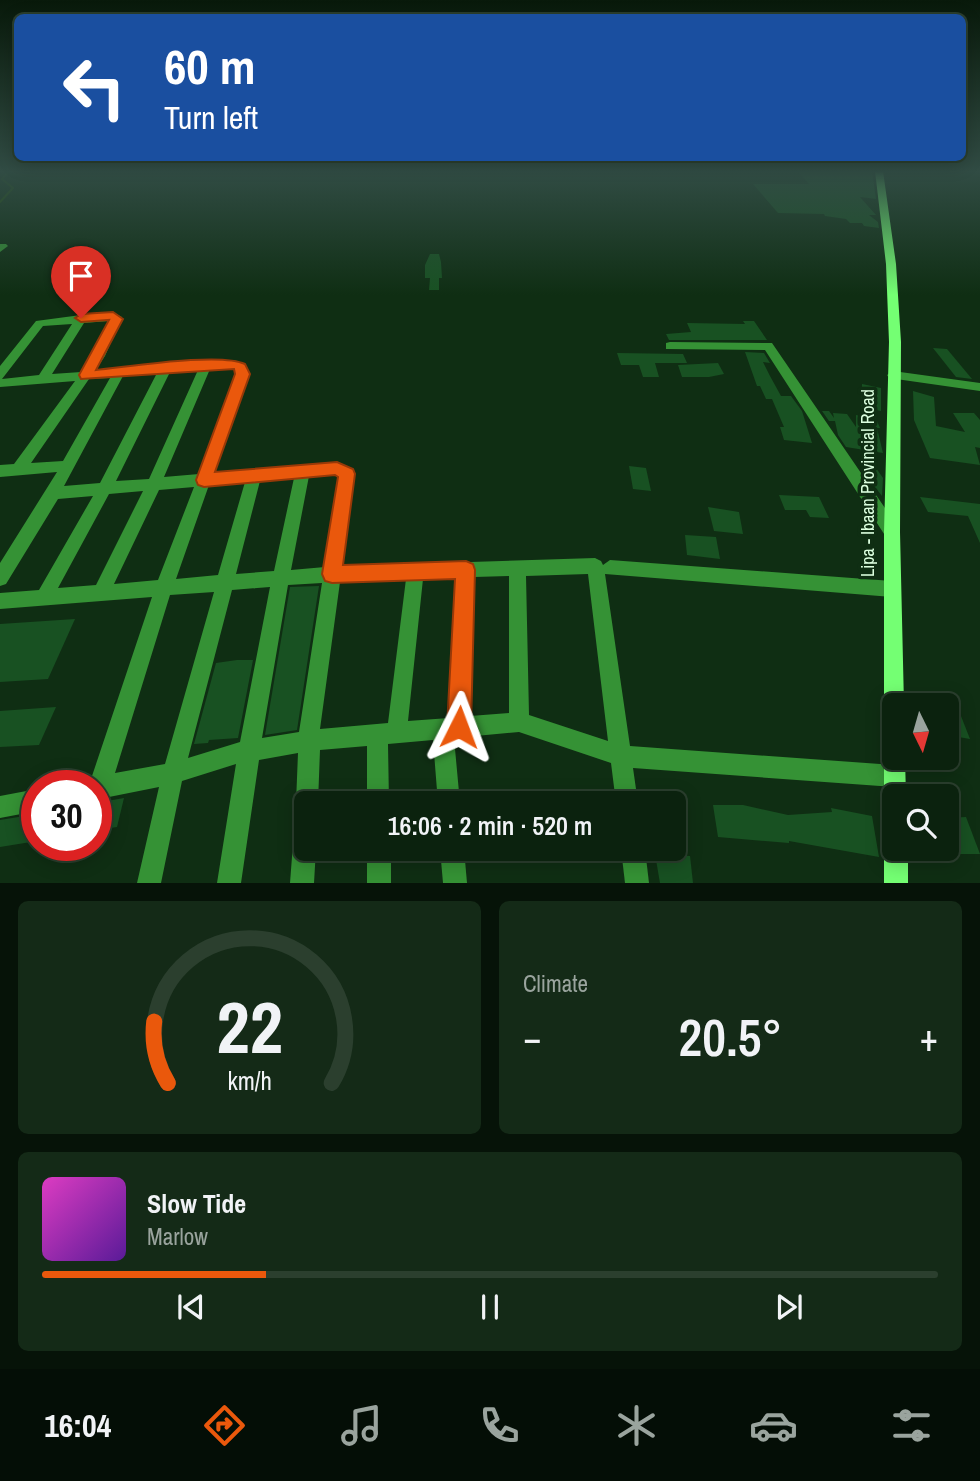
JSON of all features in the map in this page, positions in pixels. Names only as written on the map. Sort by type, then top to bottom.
[{"type":"main road","name":"Lipa - Ibaan Provincial Road","points":[[883,212],[895,342],[892,532],[895,784]]},
{"type":"main road","points":[[896,861],[896,883]]},
{"type":"street","points":[[0,375],[40,323],[113,316],[116,319],[86,375],[69,395],[18,470]]},
{"type":"street","points":[[43,379],[81,318]]},
{"type":"street","points":[[670,346],[768,346],[892,532]]},
{"type":"street","points":[[0,383],[206,365],[234,364],[240,367],[243,374],[164,588],[104,770]]},
{"type":"street","points":[[102,593],[206,365]]},
{"type":"street","points":[[44,597],[105,488],[166,368]]},
{"type":"street","points":[[0,578],[53,493],[119,372]]},
{"type":"street","points":[[893,375],[980,387]]},
{"type":"street","points":[[0,471],[68,466]]},
{"type":"street","points":[[53,493],[303,471],[337,469],[347,474],[310,721],[308,791]]},
{"type":"street","points":[[229,883],[247,752],[279,579],[303,471]]},
{"type":"street","points":[[149,883],[173,774],[254,476]]},
{"type":"street","points":[[0,601],[332,574],[595,566],[625,791]]},
{"type":"street","points":[[517,568],[519,722]]},
{"type":"street","points":[[610,568],[892,589]]},
{"type":"street","points":[[449,791],[451,728],[466,570]]},
{"type":"street","points":[[380,791],[415,572]]},
{"type":"street","points":[[112,785],[173,774],[247,752],[311,740],[519,722],[621,756],[882,785]]},
{"type":"street","points":[[0,807],[21,803]]},
{"type":"street","points":[[302,883],[303,861]]},
{"type":"street","points":[[379,861],[379,883]]},
{"type":"street","points":[[453,861],[455,883]]},
{"type":"street","points":[[633,861],[636,883]]},
{"type":"building","points":[[874,212],[876,215],[869,215],[878,222],[879,228],[850,223],[846,219],[824,214],[778,213]]},
{"type":"building","points":[[430,254],[439,254],[441,262],[442,278],[439,278],[439,290],[429,290],[430,278],[425,278],[425,265]]},
{"type":"building","points":[[743,321],[754,321],[767,340],[669,340],[666,334],[691,332],[687,323],[745,324]]},
{"type":"building","points":[[933,348],[947,349],[972,379],[956,377]]},
{"type":"building","points":[[745,352],[764,353],[770,363],[763,362],[781,396],[791,396],[802,411],[812,443],[784,440],[780,427],[784,427],[772,399],[766,399],[760,386],[757,386]]},
{"type":"building","points":[[617,353],[683,354],[687,363],[655,363],[659,377],[643,377],[639,365],[621,365]]},
{"type":"building","points":[[718,363],[724,374],[709,377],[682,377],[678,365]]},
{"type":"building","points":[[862,384],[881,388],[881,411],[872,409],[880,428],[877,428],[883,453],[846,447],[838,435],[835,421],[829,421],[822,411],[829,411],[834,418],[833,413],[847,414],[856,427],[856,415],[861,416]]},
{"type":"building","points":[[913,391],[934,397],[936,426],[965,432],[953,413],[974,413],[980,420],[980,448],[975,447],[980,465],[930,458],[914,420]]},
{"type":"building","points":[[629,466],[646,468],[651,491],[633,489]]},
{"type":"building","points":[[876,468],[883,478],[882,496],[861,469]]},
{"type":"building","points":[[779,495],[819,497],[829,518],[810,517],[806,510],[785,510]]},
{"type":"building","points":[[920,497],[980,504],[980,543],[968,516],[928,512]]},
{"type":"building","points":[[708,507],[739,512],[743,534],[714,531]]},
{"type":"building","points":[[685,535],[716,537],[720,559],[687,555]]},
{"type":"building","points":[[319,586],[297,730],[265,735],[290,587]]},
{"type":"building","points":[[75,619],[48,679],[0,682],[0,624]]},
{"type":"building","points":[[253,660],[238,738],[194,744],[216,663]]},
{"type":"building","points":[[56,707],[39,745],[0,747],[0,711]]},
{"type":"building","points":[[959,711],[970,739],[959,737]]},
{"type":"building","points":[[124,798],[117,827],[112,828],[112,800]]},
{"type":"building","points":[[713,805],[743,805],[788,815],[832,812],[831,808],[872,816],[879,857],[789,841],[718,837]]},
{"type":"building","points":[[21,817],[21,844],[0,847],[0,820]]},
{"type":"building","points":[[959,817],[966,817],[980,854],[959,854]]},
{"type":"building","points":[[686,856],[690,856],[693,883],[660,883],[656,861],[686,861]]},
{"type":"route","points":[[81,318],[116,317],[99,356],[86,375],[206,365],[234,364],[240,367],[243,374],[204,480],[337,469],[347,474],[332,574],[466,570],[459,727]]}]
